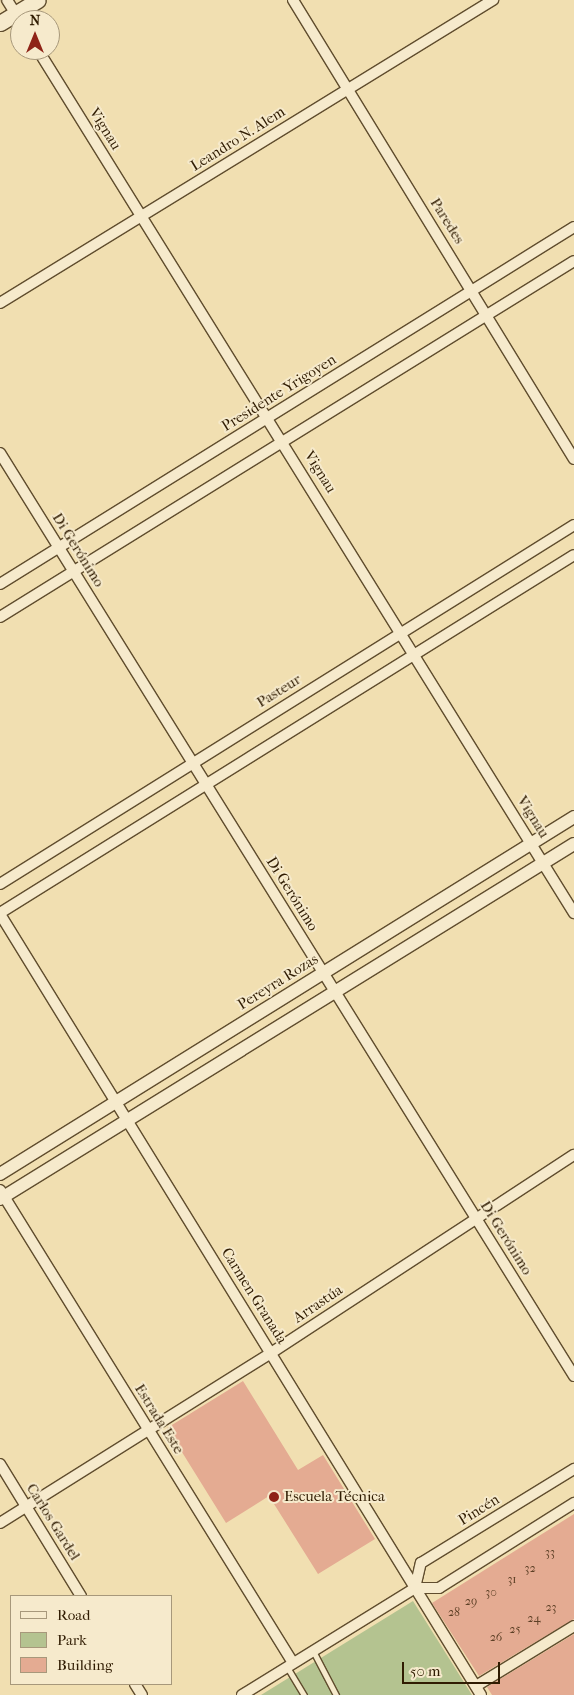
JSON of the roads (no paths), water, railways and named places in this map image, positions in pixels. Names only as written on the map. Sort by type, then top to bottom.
[{"type":"main road","points":[[27,10],[38,0]]},
{"type":"street","name":"Paredes","points":[[293,0],[574,459]]},
{"type":"street","name":"Leandro N. Alem","points":[[0,304],[492,0]]},
{"type":"street","name":"Vignau","points":[[44,60],[402,632],[574,913]]},
{"type":"street","name":"Presidente Yrigoyen","points":[[0,584],[574,227]]},
{"type":"street","points":[[0,617],[574,261]]},
{"type":"street","name":"Di Gerónimo","points":[[0,453],[574,1376]]},
{"type":"street","name":"Pasteur","points":[[0,884],[574,525]]},
{"type":"street","points":[[0,914],[414,652],[574,555]]},
{"type":"street","name":"Pereyra Rozas","points":[[0,1174],[574,817]]},
{"type":"street","points":[[1,1195],[127,1120],[574,844]]},
{"type":"street","name":"Carmen Granada","points":[[0,914],[478,1691]]},
{"type":"street","name":"Arrastúa","points":[[0,1523],[271,1353],[475,1217],[574,1155]]},
{"type":"street","name":"Estrada Este","points":[[1,1195],[148,1430],[290,1665]]},
{"type":"street","name":"Carlos Gardel","points":[[0,1464],[80,1595]]},
{"type":"street","name":"Pincén","points":[[415,1588],[422,1563],[574,1469]]},
{"type":"street","points":[[242,1695],[415,1588],[439,1588],[574,1503]]},
{"type":"street","points":[[478,1691],[574,1626]]},
{"type":"lane","points":[[313,1651],[336,1695]]},
{"type":"lane","points":[[290,1665],[304,1695]]},
{"type":"place","name":"Escuela Técnica","points":[[274,1497]]}]
